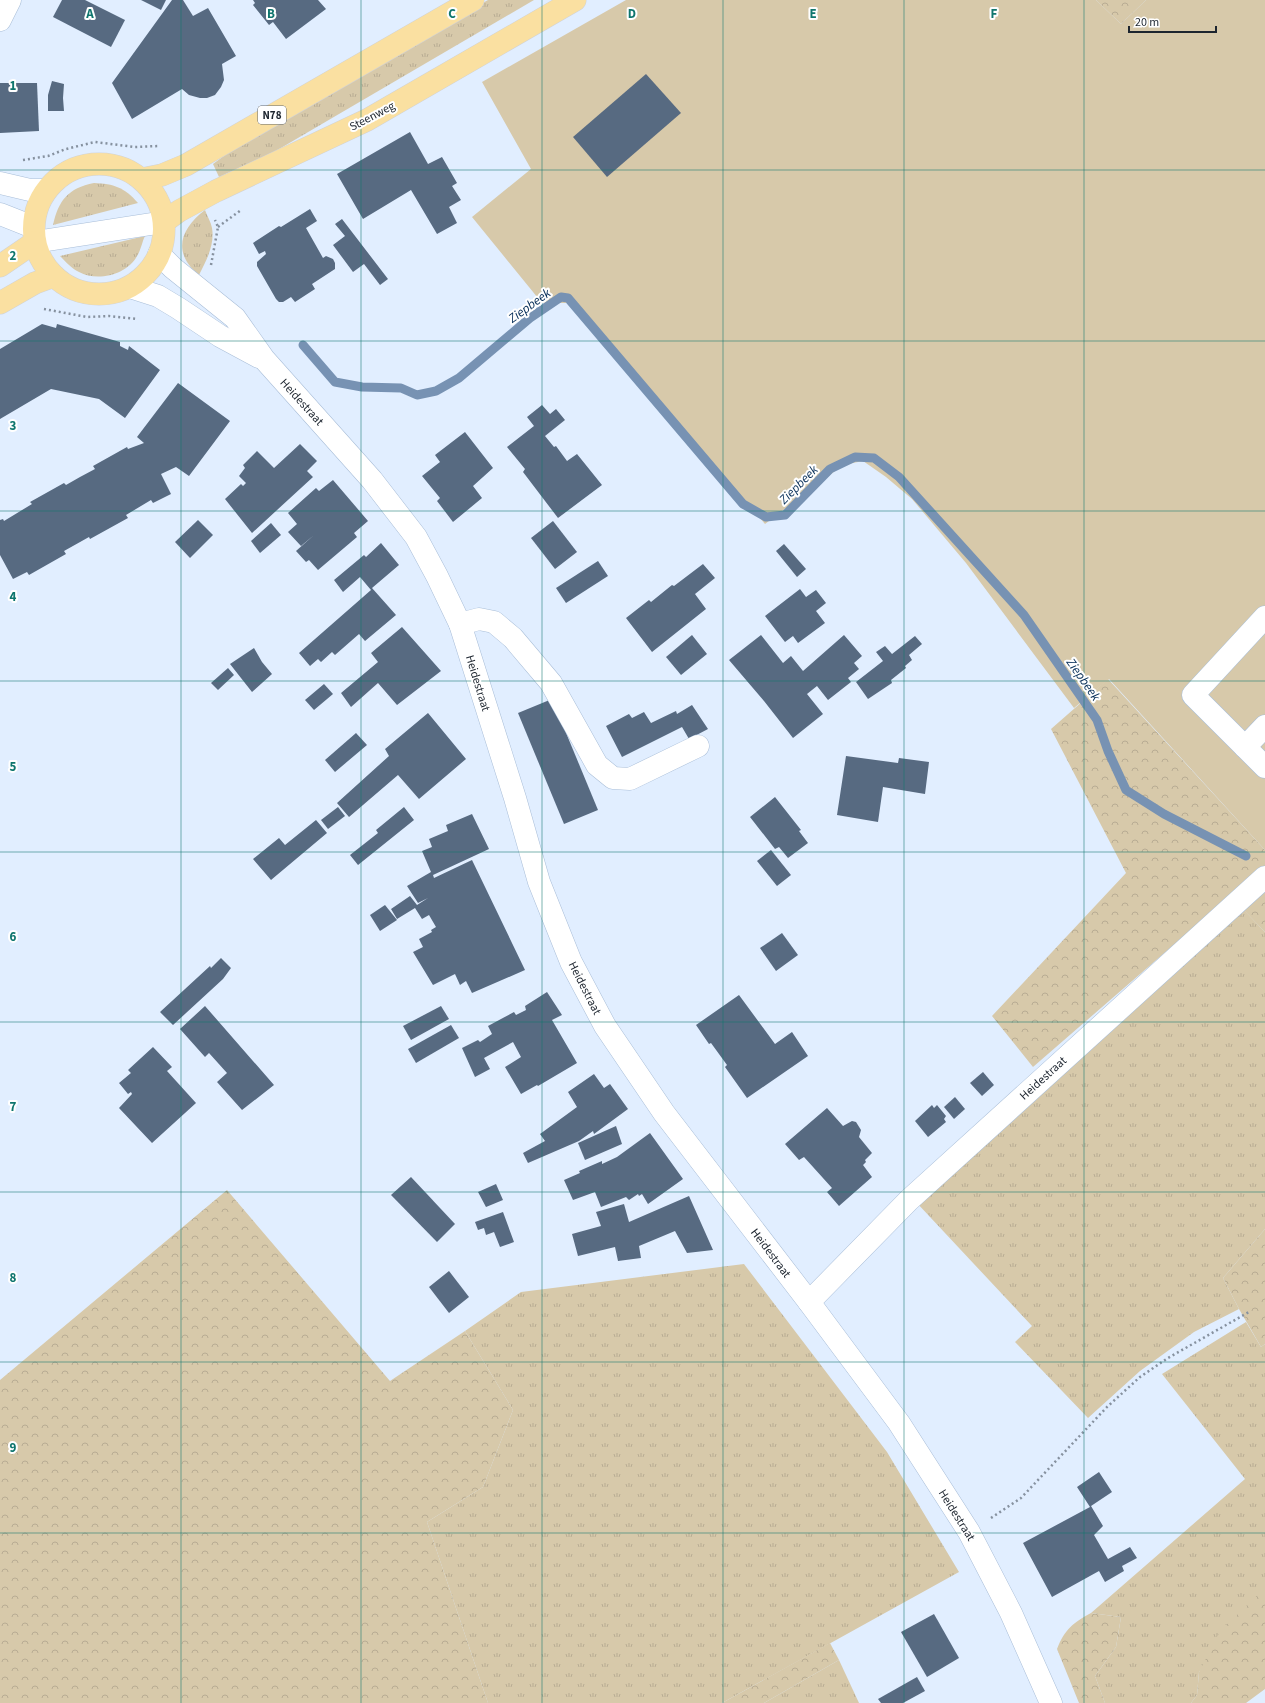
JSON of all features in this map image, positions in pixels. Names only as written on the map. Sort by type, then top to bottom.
[{"type":"main road","name":"N78","points":[[142,179],[162,175],[186,164],[473,0]]},
{"type":"main road","name":"Steenweg","points":[[164,222],[179,211],[216,191],[367,120],[575,0]]},
{"type":"main road","points":[[91,164],[110,164],[127,170],[142,179],[153,192],[160,206],[164,222],[164,238],[159,254],[152,267],[142,278],[130,287],[114,292],[98,294],[82,292],[66,285],[54,276],[45,266],[34,234],[35,214],[46,190],[58,177],[74,168],[91,164]]},
{"type":"main road","points":[[0,266],[34,234]]},
{"type":"main road","points":[[0,303],[35,283],[54,276]]},
{"type":"street","points":[[0,20],[10,0]]},
{"type":"street","points":[[0,183],[30,190],[46,190]]},
{"type":"street","points":[[0,214],[34,234],[164,222]]},
{"type":"street","name":"Heidestraat","points":[[159,254],[173,268],[235,318],[264,359],[372,480],[416,537],[460,624],[515,798],[539,882],[571,962],[605,1026],[664,1113],[809,1302],[899,1423],[969,1532],[1011,1613],[1051,1703]]},
{"type":"street","name":"Heidestraat","points":[[130,287],[158,296],[220,336],[264,359]]},
{"type":"street","points":[[1265,617],[1193,695],[1265,767]]},
{"type":"street","points":[[460,624],[479,619],[494,622],[513,638],[551,683],[597,765],[613,778],[630,779],[698,746]]},
{"type":"street","points":[[1245,747],[1265,726]]},
{"type":"street","name":"Heidestraat","points":[[809,1302],[909,1200],[1265,877]]},
{"type":"path","points":[[22,160],[48,156],[66,148],[95,142],[135,147],[163,146]]},
{"type":"path","points":[[211,266],[218,227]]},
{"type":"path","points":[[37,312],[44,309],[87,317],[109,316],[144,319]]},
{"type":"path","points":[[969,1532],[1020,1498],[1107,1406],[1140,1377],[1168,1358],[1249,1312]]},
{"type":"green space","points":[[488,0],[534,0],[274,152],[219,177],[213,164],[240,144]]},
{"type":"green space","points":[[626,0],[1096,0],[1121,24],[1146,0],[1265,0],[1265,850],[1109,679],[1074,708],[966,563],[912,499],[886,477],[863,461],[843,465],[765,524],[572,303],[542,303],[472,217],[531,169],[482,82]]},
{"type":"green space","points":[[1096,0],[1146,0],[1121,24]]},
{"type":"green space","points":[[94,183],[118,187],[128,193],[138,203],[53,225],[61,202],[77,188]]},
{"type":"green space","points":[[205,210],[213,234],[209,253],[199,275],[190,267],[185,258],[182,250],[182,241],[190,225],[196,217]]},
{"type":"green space","points":[[145,236],[138,254],[132,263],[119,272],[111,275],[86,275],[74,269],[60,256]]},
{"type":"green space","points":[[1108,679],[1265,850],[1265,932],[1230,896],[1033,1067],[992,1016],[1126,873],[1051,729]]},
{"type":"green space","points":[[1242,908],[1265,932],[1265,1229],[1223,1278],[1239,1309],[1194,1332],[1140,1371],[1088,1418],[1015,1342],[1032,1326],[916,1202]]},
{"type":"green space","points":[[227,1190],[390,1381],[465,1331],[513,1410],[483,1487],[427,1522],[488,1703],[0,1703],[0,1380]]},
{"type":"green space","points":[[1265,1229],[1265,1344],[1261,1347],[1223,1278]]},
{"type":"green space","points":[[744,1264],[887,1452],[959,1572],[722,1703],[488,1703],[427,1522],[483,1487],[513,1410],[465,1331],[521,1292]]},
{"type":"green space","points":[[1246,1322],[1261,1347],[1265,1344],[1265,1589],[1199,1672],[1197,1695],[1191,1703],[1105,1703],[1095,1676],[1116,1647],[1121,1617],[1091,1613],[1245,1479],[1162,1374]]},
{"type":"green space","points":[[1265,1588],[1265,1689],[1246,1703],[1191,1703],[1197,1695],[1199,1672],[1220,1631]]},
{"type":"green space","points":[[1091,1613],[1121,1617],[1116,1647],[1095,1676],[1105,1703],[1079,1703],[1057,1649],[1063,1636],[1070,1627]]},
{"type":"green space","points":[[830,1643],[839,1660],[764,1703],[722,1703]]},
{"type":"green space","points":[[839,1660],[859,1703],[764,1703]]},
{"type":"building","points":[[62,0],[85,0],[125,20],[111,47],[53,17]]},
{"type":"building","points":[[141,0],[166,0],[161,10]]},
{"type":"building","points":[[172,0],[183,0],[193,16],[208,8],[236,56],[222,64],[224,80],[215,95],[207,98],[200,98],[189,95],[182,89],[132,119],[112,83]]},
{"type":"building","points":[[253,0],[318,0],[326,9],[286,39],[273,22],[269,25],[253,5],[255,3]]},
{"type":"building","points":[[646,74],[681,113],[607,177],[573,137]]},
{"type":"building","points":[[52,81],[64,84],[64,111],[48,111],[48,95]]},
{"type":"building","points":[[0,83],[37,83],[39,131],[0,133]]},
{"type":"building","points":[[410,132],[428,164],[442,157],[457,183],[452,186],[461,200],[449,207],[457,223],[437,234],[411,190],[363,219],[337,174]]},
{"type":"building","points":[[310,209],[317,221],[306,228],[323,258],[326,256],[333,259],[335,269],[312,284],[315,289],[295,302],[291,297],[283,302],[279,302],[257,266],[257,262],[266,254],[265,251],[259,254],[253,243],[279,226],[281,227]]},
{"type":"building","points":[[342,219],[388,279],[380,285],[364,264],[353,272],[333,245],[345,236],[335,224]]},
{"type":"building","points":[[42,324],[56,328],[57,324],[120,342],[120,346],[128,350],[129,346],[160,370],[125,418],[99,399],[51,389],[0,419],[0,349]]},
{"type":"building","points":[[178,383],[230,421],[189,476],[176,467],[161,474],[171,494],[153,503],[151,500],[126,515],[128,518],[90,539],[89,537],[64,551],[66,554],[29,575],[27,572],[13,579],[0,555],[0,520],[3,519],[4,521],[32,504],[30,502],[64,483],[66,485],[95,469],[93,466],[127,447],[128,449],[144,443],[137,437]]},
{"type":"building","points":[[542,405],[550,414],[556,409],[565,420],[545,436],[554,447],[556,446],[567,461],[577,454],[602,485],[558,518],[523,472],[525,469],[507,447],[534,426],[527,417]]},
{"type":"building","points":[[465,432],[493,468],[473,486],[482,498],[453,522],[437,501],[440,498],[422,476],[440,462],[435,455]]},
{"type":"building","points":[[300,444],[317,461],[307,471],[313,477],[252,533],[225,499],[241,484],[243,486],[246,483],[239,476],[245,468],[243,465],[257,451],[274,468]]},
{"type":"building","points":[[333,480],[368,521],[354,533],[357,537],[318,570],[309,560],[306,562],[296,551],[314,535],[301,546],[288,532],[297,524],[288,513],[316,488],[319,491]]},
{"type":"building","points":[[198,520],[213,535],[190,558],[175,542]]},
{"type":"building","points":[[553,521],[577,552],[555,569],[531,538]]},
{"type":"building","points":[[271,523],[281,535],[260,553],[251,541]]},
{"type":"building","points":[[381,543],[399,565],[372,588],[396,615],[365,641],[359,634],[335,655],[332,652],[321,662],[318,659],[310,666],[299,653],[371,590],[360,577],[343,592],[334,580],[364,555],[366,557]]},
{"type":"building","points":[[784,544],[806,569],[797,577],[776,551]]},
{"type":"building","points":[[598,561],[608,576],[566,603],[556,588]]},
{"type":"building","points":[[703,564],[715,578],[695,594],[706,609],[652,652],[626,618],[649,600],[651,602],[672,585],[674,586]]},
{"type":"building","points":[[800,589],[806,597],[816,590],[826,603],[816,611],[825,623],[798,643],[793,636],[785,642],[765,616]]},
{"type":"building","points":[[402,627],[441,671],[397,705],[378,683],[351,707],[341,693],[378,662],[371,653]]},
{"type":"building","points":[[692,635],[707,654],[681,675],[666,657]]},
{"type":"building","points":[[761,635],[783,663],[791,656],[803,671],[844,635],[862,656],[854,663],[859,669],[848,678],[851,682],[828,700],[817,686],[807,694],[823,714],[793,738],[729,660]]},
{"type":"building","points":[[915,636],[922,644],[909,655],[912,660],[905,666],[906,668],[891,680],[892,683],[868,699],[856,682],[883,661],[876,652],[885,646],[892,654]]},
{"type":"building","points":[[254,648],[262,662],[272,674],[252,692],[230,664]]},
{"type":"building","points":[[228,668],[234,675],[218,690],[211,683]]},
{"type":"building","points":[[324,684],[333,694],[314,710],[305,700]]},
{"type":"building","points":[[552,699],[598,810],[564,824],[518,713]]},
{"type":"building","points":[[692,705],[708,729],[689,739],[682,727],[622,757],[606,726],[629,714],[632,718],[644,712],[651,723],[676,711],[677,714]]},
{"type":"building","points":[[428,713],[466,759],[419,799],[398,775],[349,817],[337,803],[389,756],[385,749]]},
{"type":"building","points":[[356,733],[367,745],[335,772],[325,760]]},
{"type":"building","points":[[846,756],[898,763],[899,758],[929,762],[925,794],[883,787],[878,822],[837,815]]},
{"type":"building","points":[[775,797],[801,830],[799,831],[808,843],[788,858],[779,847],[775,849],[750,817]]},
{"type":"building","points":[[338,807],[345,816],[328,829],[321,820]]},
{"type":"building","points":[[404,807],[414,820],[358,865],[350,855],[378,833],[376,830]]},
{"type":"building","points":[[472,814],[489,849],[433,875],[434,878],[472,860],[525,970],[472,993],[466,981],[460,985],[455,974],[433,985],[413,952],[423,947],[419,939],[432,932],[431,930],[436,927],[429,915],[422,919],[415,908],[397,919],[391,909],[410,896],[417,905],[428,898],[418,903],[407,886],[431,872],[422,851],[432,847],[429,839],[448,831],[446,825]]},
{"type":"building","points":[[316,820],[327,833],[271,880],[253,859],[279,838],[285,845]]},
{"type":"building","points":[[771,850],[791,875],[777,886],[757,861]]},
{"type":"building","points":[[385,905],[397,920],[380,931],[370,915]]},
{"type":"building","points":[[782,933],[798,955],[776,971],[760,948]]},
{"type":"building","points":[[221,958],[231,968],[223,979],[173,1025],[160,1012],[210,966],[211,968]]},
{"type":"building","points":[[547,992],[562,1015],[552,1020],[577,1063],[538,1086],[537,1085],[521,1094],[505,1067],[521,1057],[513,1042],[484,1058],[490,1069],[475,1077],[462,1048],[478,1040],[480,1042],[492,1034],[488,1026],[514,1012],[516,1015],[526,1010],[525,1006]]},
{"type":"building","points":[[739,995],[775,1044],[792,1032],[808,1056],[747,1098],[725,1067],[727,1065],[711,1043],[709,1044],[696,1025]]},
{"type":"building","points":[[205,1006],[274,1085],[242,1110],[217,1082],[227,1073],[209,1053],[205,1057],[180,1029]]},
{"type":"building","points":[[441,1006],[449,1019],[411,1040],[403,1026]]},
{"type":"building","points":[[451,1025],[459,1038],[416,1063],[408,1049]]},
{"type":"building","points":[[153,1047],[172,1067],[167,1071],[196,1103],[152,1143],[119,1108],[132,1094],[131,1092],[128,1094],[119,1083],[131,1073],[128,1070]]},
{"type":"building","points":[[983,1072],[994,1085],[982,1096],[970,1083]]},
{"type":"building","points":[[594,1074],[604,1088],[610,1084],[628,1109],[594,1134],[593,1131],[579,1141],[528,1163],[523,1153],[545,1141],[540,1134],[577,1107],[568,1092]]},
{"type":"building","points":[[955,1097],[965,1109],[954,1119],[944,1107]]},
{"type":"building","points":[[932,1105],[934,1108],[937,1105],[946,1116],[944,1119],[946,1122],[928,1137],[915,1121]]},
{"type":"building","points":[[827,1108],[843,1126],[852,1121],[856,1122],[861,1130],[859,1137],[872,1153],[865,1160],[866,1162],[863,1165],[872,1177],[839,1206],[827,1192],[832,1188],[804,1157],[799,1160],[785,1144]]},
{"type":"building","points":[[616,1126],[622,1144],[585,1160],[578,1143]]},
{"type":"building","points":[[650,1133],[683,1179],[648,1204],[642,1194],[639,1196],[638,1194],[629,1200],[626,1197],[601,1207],[595,1192],[573,1200],[564,1180],[580,1173],[579,1171],[602,1161],[602,1164],[617,1157]]},
{"type":"building","points":[[411,1177],[455,1224],[437,1242],[391,1195]]},
{"type":"building","points":[[496,1184],[503,1200],[486,1207],[478,1192]]},
{"type":"building","points":[[689,1196],[713,1250],[687,1253],[675,1231],[639,1246],[641,1258],[618,1261],[615,1247],[578,1256],[572,1234],[601,1226],[596,1212],[624,1204],[629,1222]]},
{"type":"building","points":[[503,1212],[514,1242],[500,1247],[494,1232],[486,1235],[484,1228],[478,1230],[475,1222]]},
{"type":"building","points":[[449,1271],[469,1297],[449,1313],[429,1287]]},
{"type":"building","points":[[1099,1472],[1112,1492],[1091,1506],[1103,1526],[1094,1535],[1108,1559],[1130,1547],[1137,1558],[1122,1566],[1124,1571],[1105,1582],[1099,1571],[1052,1597],[1023,1543],[1090,1507],[1077,1487]]},
{"type":"building","points":[[934,1614],[959,1658],[927,1677],[901,1632]]},
{"type":"building","points":[[917,1677],[925,1691],[903,1703],[881,1703],[878,1699]]},
{"type":"waterway","name":"Ziepbeek","points":[[303,345],[335,382],[362,387],[401,388],[417,395],[436,391],[459,378],[530,318],[561,297],[568,298],[743,504],[766,517],[785,515],[830,469],[855,457],[874,458],[899,477],[1024,615],[1097,720],[1108,751],[1126,790],[1164,814],[1246,856]]}]
